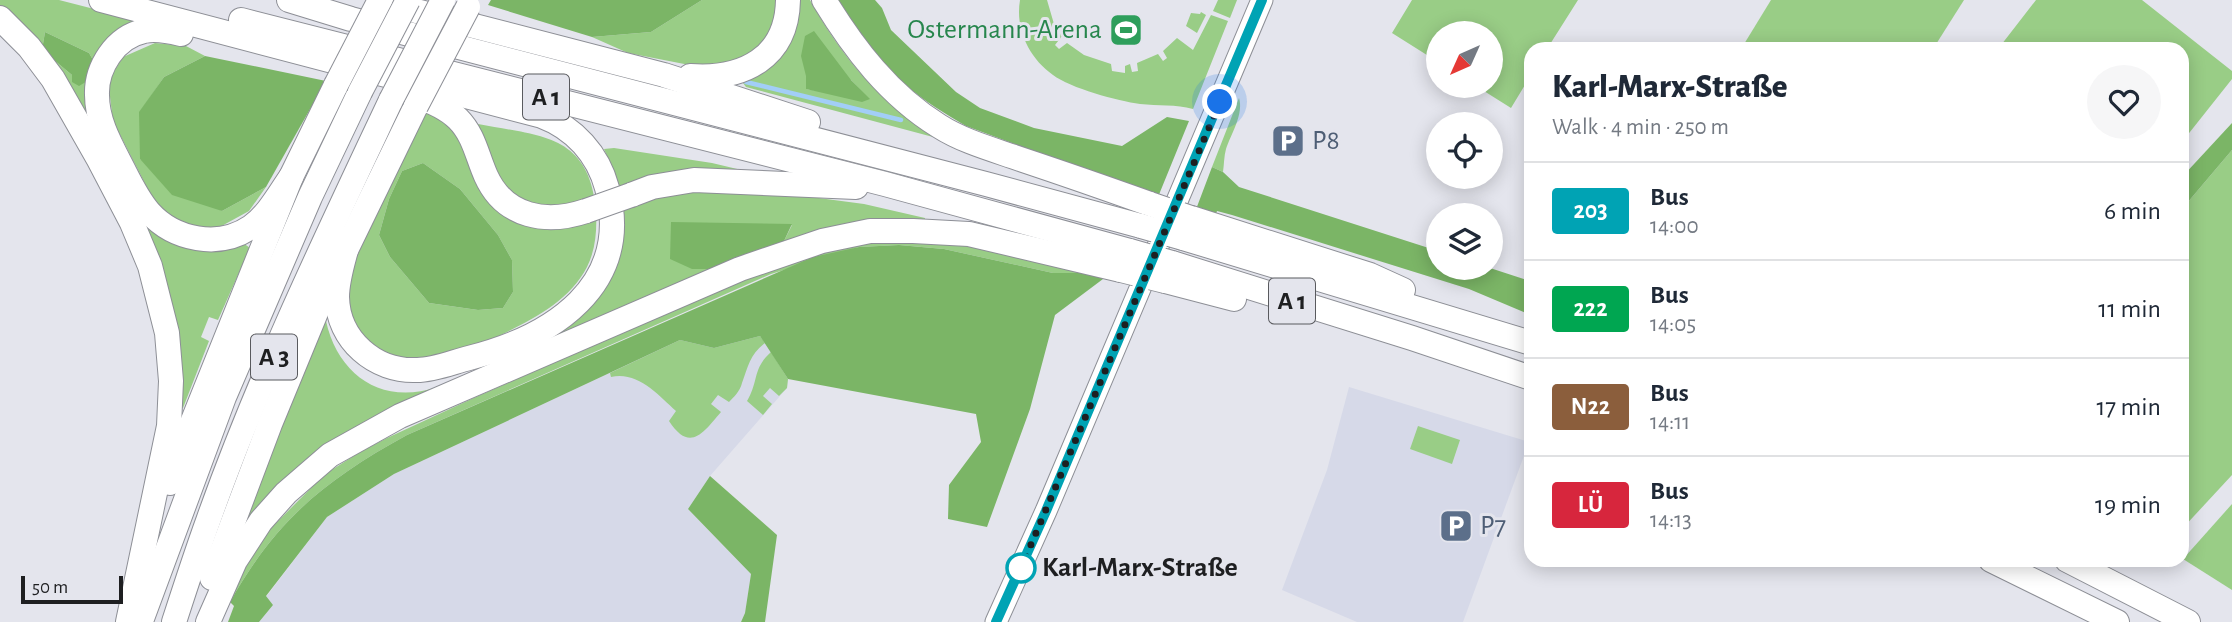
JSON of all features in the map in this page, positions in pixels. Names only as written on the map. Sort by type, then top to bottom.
[{"type":"highway","points":[[101,0],[542,116],[564,126],[581,141],[601,171],[609,197],[612,229],[605,263],[594,286],[570,312],[541,330],[496,351],[420,370],[402,370],[380,364],[359,350],[344,327],[337,300],[337,288],[346,250]]},
{"type":"highway","name":"A 1","points":[[162,0],[885,184],[1126,261],[1412,338],[1524,376]]},
{"type":"highway","name":"A 1","points":[[289,0],[351,19],[986,184],[1145,215]]},
{"type":"highway","points":[[128,622],[142,602],[188,433],[291,177],[377,0],[664,75],[818,125],[929,156],[986,184]]},
{"type":"highway","name":"A 3","points":[[142,602],[229,385],[310,197],[408,0]]},
{"type":"highway","name":"A 3","points":[[174,622],[208,520],[249,416],[338,212],[391,100],[443,0]]},
{"type":"highway","points":[[664,75],[713,77],[752,66],[768,53],[780,36],[787,15],[788,0]]},
{"type":"highway","points":[[824,0],[842,30],[878,76],[902,99],[938,126],[1145,215],[1370,275],[1497,332],[1524,341]]},
{"type":"highway","points":[[197,622],[270,424],[329,281],[470,3]]},
{"type":"highway","points":[[0,18],[41,62],[82,127],[142,245],[161,309],[170,356],[170,413],[142,602]]},
{"type":"highway","points":[[291,177],[266,213],[240,234],[206,240],[172,230],[146,208],[107,136],[100,118],[96,94],[97,81],[105,62],[117,46],[130,37],[145,31],[163,31],[433,102],[459,120],[474,141],[490,184],[501,197],[514,208],[545,218],[570,217],[652,187],[694,180],[847,188],[885,184]]},
{"type":"highway","points":[[208,622],[235,561],[261,521],[286,493],[330,455],[400,416],[740,269],[822,241],[870,231],[969,234],[1126,261]]},
{"type":"highway","points":[[2006,567],[2117,622]]},
{"type":"highway","points":[[2081,567],[2189,622]]},
{"type":"main road","points":[[996,622],[1051,499],[1262,0]]},
{"type":"shaded area","points":[[760,336],[788,379],[787,388],[710,476],[688,509],[751,574],[741,622],[259,622],[273,605],[266,597],[327,517],[394,474],[680,340]]},
{"type":"shaded area","points":[[1349,387],[1524,440],[1524,456],[1463,622],[1357,622],[1282,590],[1327,470]]},
{"type":"green space","points":[[0,0],[59,0],[137,20],[96,65],[89,53],[45,32],[42,50],[72,75],[89,80],[145,216],[239,240],[250,248],[218,320],[209,317],[201,337],[209,341],[183,408],[180,407],[172,312],[0,10]]},
{"type":"green space","points":[[491,0],[702,0],[651,32],[592,37],[488,5]]},
{"type":"green space","points":[[702,0],[779,0],[778,14],[759,51],[715,70],[628,53],[592,37],[651,32]]},
{"type":"green space","points":[[794,0],[810,0],[848,59],[863,76],[895,108],[933,137],[746,87],[738,81]],"holes":[[[806,76],[851,80],[869,99],[806,89]]]},
{"type":"green space","points":[[837,0],[875,0],[882,8],[891,30],[956,92],[980,108],[1034,128],[1122,146],[1167,117],[1189,121],[1158,197],[966,126],[928,103],[887,66]]},
{"type":"green space","points":[[1020,0],[1047,0],[1054,24],[1062,36],[1055,45],[1059,49],[1067,43],[1084,55],[1111,64],[1112,71],[1125,73],[1125,66],[1130,64],[1132,72],[1138,71],[1137,63],[1158,54],[1163,61],[1167,58],[1163,51],[1177,38],[1193,50],[1211,15],[1228,21],[1193,109],[1140,104],[1082,89],[1061,80],[1044,68],[1031,51],[1022,32]]},
{"type":"green space","points":[[1218,0],[1237,0],[1230,18],[1213,11]]},
{"type":"green space","points":[[1412,0],[1578,0],[1551,42],[1524,42],[1524,87],[1511,108],[1495,98],[1503,98],[1503,21],[1426,21],[1426,54],[1392,33]]},
{"type":"green space","points":[[1771,0],[1964,0],[1937,42],[1745,42]]},
{"type":"green space","points":[[2036,0],[2142,0],[2232,71],[2232,79],[2189,133],[2189,42],[2003,42]]},
{"type":"green space","points":[[1201,12],[1206,15],[1197,33],[1186,26],[1191,13]]},
{"type":"green space","points":[[814,31],[851,80],[870,99],[862,102],[806,89],[801,56],[805,36]]},
{"type":"green space","points":[[45,32],[89,53],[96,65],[89,80],[79,86],[72,82],[72,75],[42,50]]},
{"type":"green space","points":[[155,43],[186,46],[205,56],[164,77],[140,112],[140,159],[222,211],[266,187],[249,211],[218,228],[188,226],[158,209],[113,121],[108,81],[123,57]]},
{"type":"green space","points":[[205,56],[326,81],[266,187],[222,211],[172,195],[140,159],[139,112],[164,77]]},
{"type":"green space","points":[[1239,98],[1238,117],[1226,149],[1223,172],[1212,167]]},
{"type":"green space","points":[[428,106],[453,127],[463,141],[475,175],[487,196],[512,218],[527,224],[559,227],[592,220],[586,203],[549,208],[526,204],[516,198],[499,180],[478,124],[540,136],[572,152],[583,166],[591,185],[596,210],[596,232],[587,267],[570,290],[548,309],[510,331],[461,352],[421,362],[402,362],[384,358],[368,347],[356,330],[350,315],[346,286],[367,222]],"holes":[[[423,163],[460,189],[498,235],[512,260],[513,292],[503,308],[478,310],[429,303],[390,257],[379,235],[389,199],[402,171]]]},
{"type":"green space","points":[[2232,123],[2232,150],[2189,201],[2189,169]]},
{"type":"green space","points":[[614,148],[712,163],[754,173],[660,196],[697,190],[796,195],[864,204],[925,220],[784,241],[792,225],[717,269],[434,396],[251,521],[246,518],[322,325],[326,321],[332,340],[352,371],[381,389],[417,392],[445,384],[544,342],[574,323],[588,310],[610,278],[618,261],[622,242],[622,197],[604,149]]},
{"type":"green space","points":[[2232,150],[2232,475],[2189,521],[2189,201]]},
{"type":"green space","points":[[423,163],[460,189],[498,235],[512,260],[513,292],[503,308],[478,310],[429,303],[390,257],[379,235],[389,199],[402,171]]},
{"type":"green space","points":[[1212,167],[1223,172],[1239,187],[1426,247],[1426,276],[1232,215],[1217,211],[1214,219],[1195,212]]},
{"type":"green space","points":[[671,222],[792,224],[784,241],[717,269],[692,269],[670,259]]},
{"type":"green space","points":[[880,240],[975,246],[1093,273],[1053,273],[944,249],[899,245],[859,247],[771,274],[407,435],[378,452],[327,486],[285,525],[247,573],[230,602],[237,580],[268,531],[316,483],[360,452],[478,396],[793,258]]},
{"type":"green space","points":[[899,245],[944,249],[1053,273],[1093,273],[1103,279],[1055,315],[1030,409],[987,527],[948,519],[949,485],[981,442],[976,414],[788,379],[760,336],[714,348],[680,340],[394,474],[327,517],[266,596],[273,605],[259,622],[228,622],[234,606],[230,602],[247,573],[285,525],[327,486],[407,435],[813,257],[859,247]]},
{"type":"green space","points":[[1503,272],[1524,279],[1524,312],[1440,280],[1503,280]]},
{"type":"green space","points":[[760,336],[765,343],[753,356],[738,391],[729,402],[718,395],[711,404],[721,412],[702,433],[690,438],[683,436],[669,421],[676,411],[655,392],[639,381],[621,376],[611,377],[610,373],[680,340],[714,348]]},
{"type":"green space","points":[[771,352],[788,379],[787,388],[779,396],[770,388],[763,396],[772,404],[763,415],[747,401],[758,370]]},
{"type":"green space","points":[[1418,426],[1460,440],[1452,464],[1410,449]]},
{"type":"green space","points":[[710,476],[777,535],[765,622],[741,622],[751,574],[688,509]]},
{"type":"green space","points":[[2232,504],[2232,590],[2189,563],[2189,552]]},
{"type":"waterway","points":[[746,82],[901,120]]},
{"type":"bus line","name":"203","points":[[996,622],[1046,511],[1262,0]]},
{"type":"place","name":"Ostermann-Arena","points":[[1126,30]]},
{"type":"place","name":"P8","points":[[1288,141]]},
{"type":"place","name":"P7","points":[[1456,526]]},
{"type":"place","name":"Karl-Marx-Straße","points":[[1021,568]]},
{"type":"route","points":[[1021,568],[1220,102]]}]
